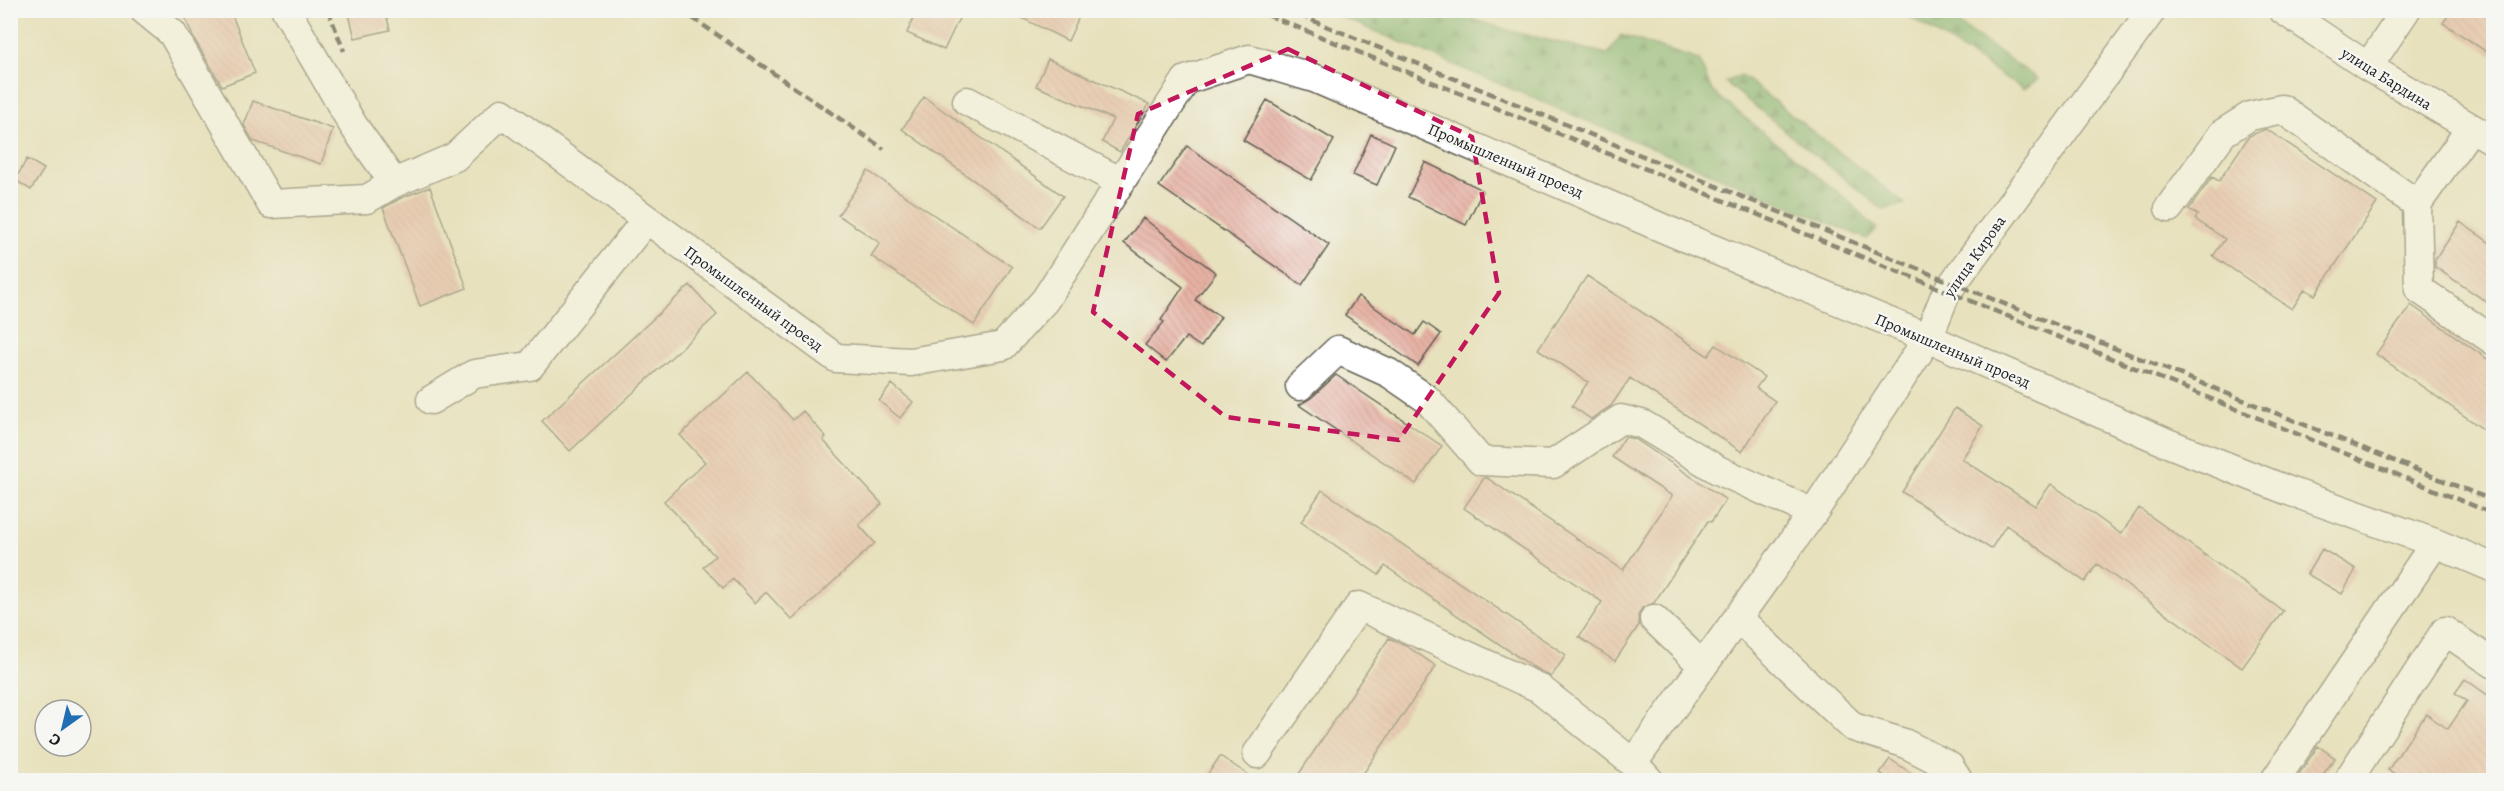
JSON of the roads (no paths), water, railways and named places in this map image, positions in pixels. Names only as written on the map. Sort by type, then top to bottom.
[{"type":"street","points":[[144,10],[172,33],[271,204],[367,199],[394,183],[353,125],[286,10]]},
{"type":"street","name":"улица Кирова","points":[[1641,772],[1703,666],[1813,513],[1928,338],[1946,293],[2152,10]]},
{"type":"street","name":"улица Бардина","points":[[2283,10],[2368,67],[2482,135]]},
{"type":"street","points":[[2368,67],[2406,10]]},
{"type":"street","name":"Промышленный проезд","points":[[394,183],[455,157],[502,113],[836,358],[911,362],[1003,346],[1045,300],[1186,80],[1248,59],[1314,78],[1928,338],[2181,448],[2289,491],[2435,543],[2493,568]]},
{"type":"street","points":[[967,101],[1121,182]]},
{"type":"street","points":[[2169,208],[2223,133],[2250,116],[2282,109],[2417,204]]},
{"type":"street","points":[[2482,135],[2417,204],[2419,289],[2493,341]]},
{"type":"street","points":[[431,400],[474,374],[530,366],[646,220]]},
{"type":"street","points":[[1300,386],[1338,350],[1389,373],[1427,399],[1481,461],[1553,464],[1620,419],[1642,424],[1718,470],[1813,513]]},
{"type":"street","points":[[2275,780],[2435,543]]},
{"type":"street","points":[[1257,754],[1359,606],[1539,688],[1641,772]]},
{"type":"street","points":[[1738,618],[1852,727],[1904,743],[1949,766],[1959,780]]},
{"type":"street","points":[[1654,620],[1703,666]]},
{"type":"street","points":[[2348,780],[2445,631],[2493,664]]},
{"type":"railway","points":[[328,10],[344,51]]},
{"type":"railway","points":[[681,10],[884,149]]},
{"type":"railway","points":[[1255,10],[2494,514]]},
{"type":"railway","points":[[1287,10],[1950,282],[2494,501]]}]
